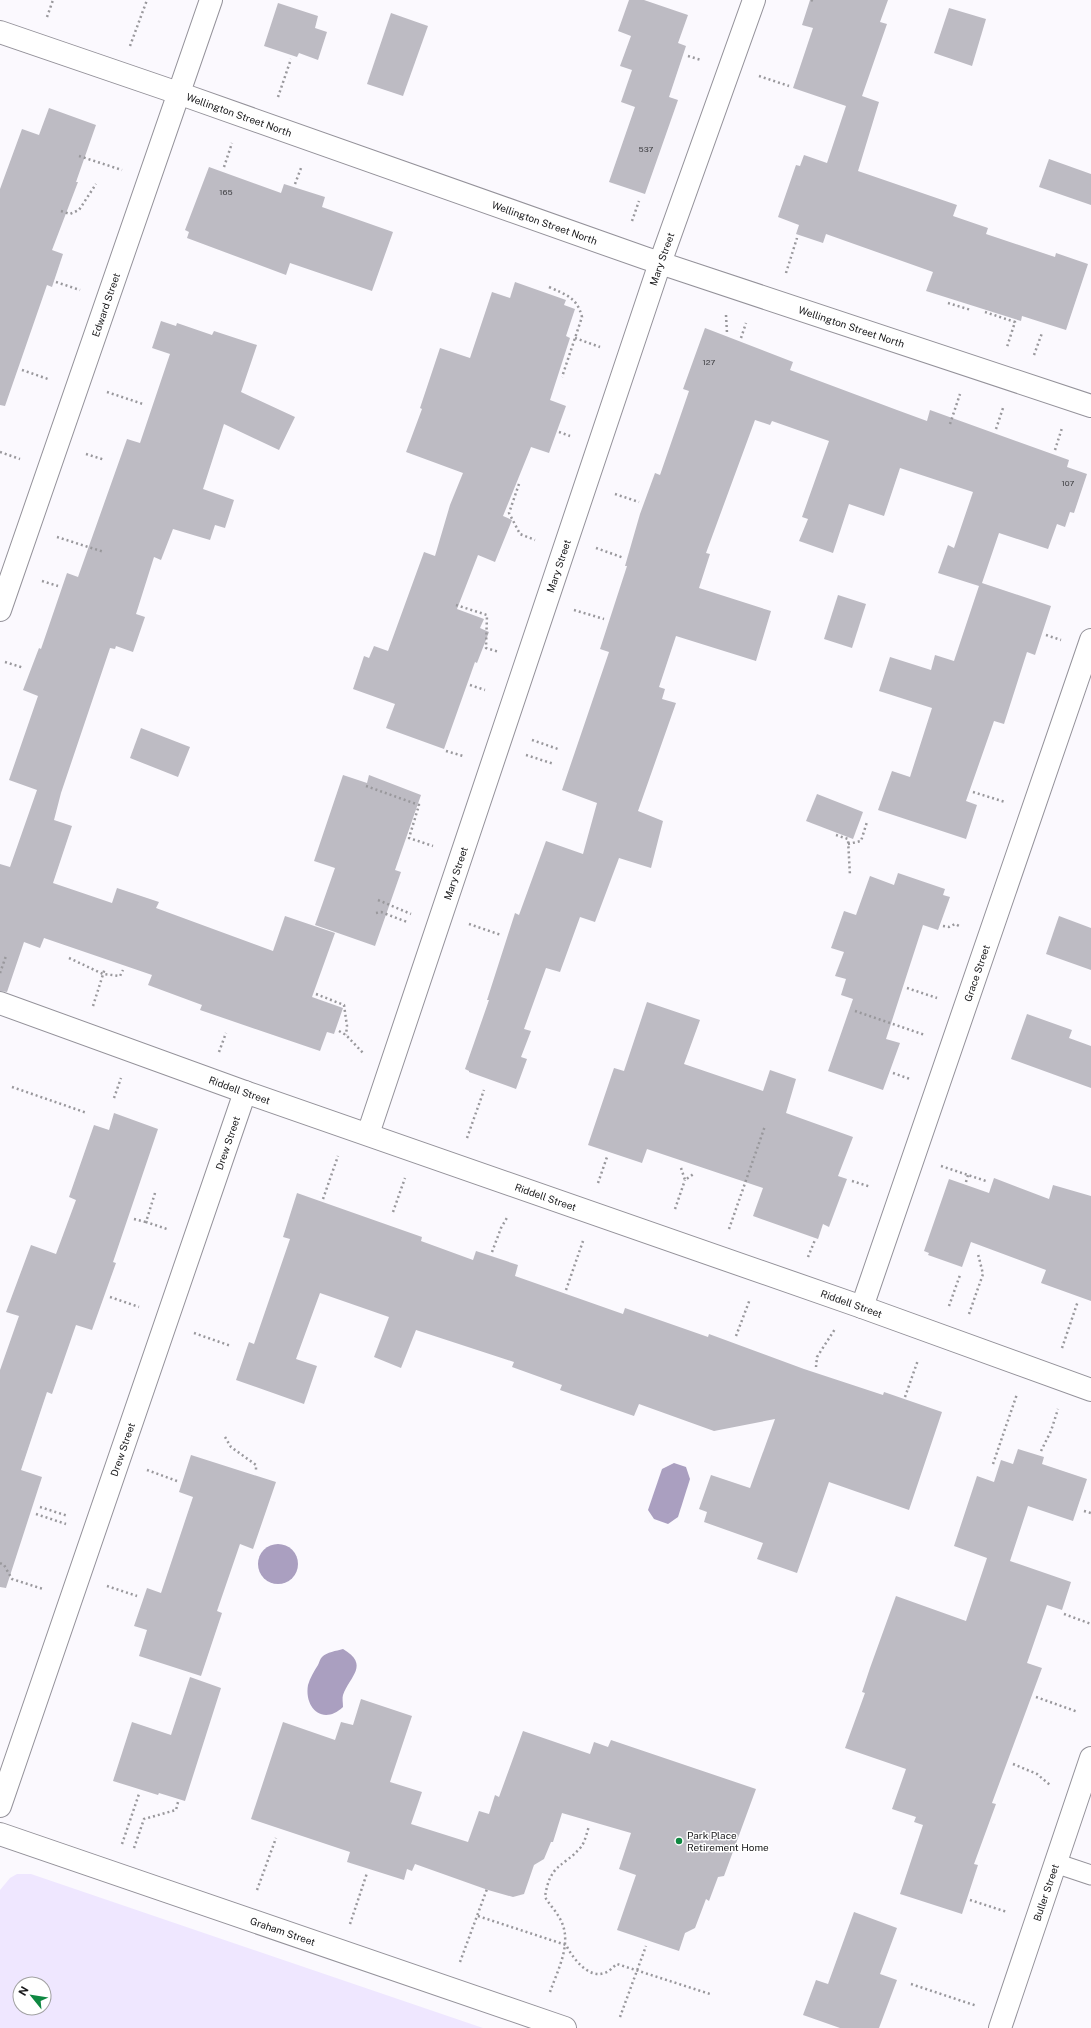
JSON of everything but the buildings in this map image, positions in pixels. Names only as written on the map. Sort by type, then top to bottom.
[{"type":"street","name":"Edward Street","points":[[0,610],[211,0]]},
{"type":"street","name":"Mary Street","points":[[368,1134],[660,263],[754,0]]},
{"type":"street","name":"Wellington Street North","points":[[0,32],[178,93],[660,263],[1091,406]]},
{"type":"street","name":"Grace Street","points":[[862,1307],[1091,640]]},
{"type":"street","name":"Riddell Street","points":[[0,1003],[245,1092],[862,1307],[1091,1390]]},
{"type":"street","name":"Drew Street","points":[[0,1806],[245,1092]]},
{"type":"street","name":"Buller Street","points":[[1000,2028],[1091,1758]]},
{"type":"street","name":"Graham Street","points":[[0,1834],[565,2028]]},
{"type":"lane","points":[[1055,1863],[1091,1875]]},
{"type":"path","points":[[46,20],[53,0]]},
{"type":"path","points":[[128,50],[147,0]]},
{"type":"path","points":[[278,98],[291,59]]},
{"type":"path","points":[[753,74],[789,86]]},
{"type":"path","points":[[224,167],[234,138]]},
{"type":"path","points":[[79,156],[126,172]]},
{"type":"path","points":[[294,184],[303,161]]},
{"type":"path","points":[[61,211],[70,214],[79,210],[96,184]]},
{"type":"path","points":[[632,221],[639,201]]},
{"type":"path","points":[[786,273],[797,238]]},
{"type":"path","points":[[56,282],[84,292]]},
{"type":"path","points":[[549,287],[574,299],[580,308],[582,317],[562,377]]},
{"type":"path","points":[[948,303],[971,310]]},
{"type":"path","points":[[985,312],[1014,322],[1006,350]]},
{"type":"path","points":[[726,313],[727,333]]},
{"type":"path","points":[[741,338],[747,320]]},
{"type":"path","points":[[1033,359],[1042,333]]},
{"type":"path","points":[[574,338],[607,350]]},
{"type":"path","points":[[22,370],[54,381]]},
{"type":"path","points":[[950,424],[962,388]]},
{"type":"path","points":[[105,391],[143,404]]},
{"type":"path","points":[[996,429],[1005,403]]},
{"type":"path","points":[[1054,450],[1064,423]]},
{"type":"path","points":[[0,452],[26,460]]},
{"type":"path","points":[[84,453],[105,460]]},
{"type":"path","points":[[519,484],[509,513],[520,534],[540,542]]},
{"type":"path","points":[[613,494],[639,502]]},
{"type":"path","points":[[56,536],[104,552]]},
{"type":"path","points":[[595,548],[624,558]]},
{"type":"path","points":[[40,580],[58,586]]},
{"type":"path","points":[[456,605],[487,615],[486,648],[501,653]]},
{"type":"path","points":[[573,610],[604,619]]},
{"type":"path","points":[[1046,635],[1065,641]]},
{"type":"path","points":[[5,662],[24,668]]},
{"type":"path","points":[[470,685],[489,692]]},
{"type":"path","points":[[529,738],[558,748]]},
{"type":"path","points":[[446,751],[466,758]]},
{"type":"path","points":[[523,754],[554,764]]},
{"type":"path","points":[[366,786],[419,805],[409,838],[435,847]]},
{"type":"path","points":[[973,792],[1008,803]]},
{"type":"path","points":[[848,844],[861,841],[867,822]]},
{"type":"path","points":[[836,835],[848,839],[850,876]]},
{"type":"path","points":[[378,900],[418,917]]},
{"type":"path","points":[[376,913],[381,912],[408,922]]},
{"type":"path","points":[[466,923],[501,935]]},
{"type":"path","points":[[943,926],[949,927],[955,924],[965,928]]},
{"type":"path","points":[[0,974],[6,956]]},
{"type":"path","points":[[69,958],[103,974],[120,976],[123,970]]},
{"type":"path","points":[[93,1008],[105,968]]},
{"type":"path","points":[[907,988],[941,1000]]},
{"type":"path","points":[[316,994],[344,1005],[348,1026],[346,1035]]},
{"type":"path","points":[[855,1011],[929,1036]]},
{"type":"path","points":[[339,1031],[346,1035],[361,1053],[366,1055]]},
{"type":"path","points":[[219,1052],[226,1033]]},
{"type":"path","points":[[114,1098],[123,1072]]},
{"type":"path","points":[[893,1073],[914,1080]]},
{"type":"path","points":[[12,1087],[87,1113]]},
{"type":"path","points":[[466,1141],[484,1090]]},
{"type":"path","points":[[728,1234],[765,1126]]},
{"type":"path","points":[[323,1199],[340,1150]]},
{"type":"path","points":[[596,1186],[607,1157]]},
{"type":"path","points":[[936,1164],[986,1182]]},
{"type":"path","points":[[681,1168],[685,1180],[695,1174]]},
{"type":"path","points":[[393,1212],[406,1175]]},
{"type":"path","points":[[966,1182],[968,1175]]},
{"type":"path","points":[[852,1182],[876,1189]]},
{"type":"path","points":[[146,1222],[155,1193]]},
{"type":"path","points":[[492,1252],[501,1228],[511,1212]]},
{"type":"path","points":[[134,1219],[167,1229]]},
{"type":"path","points":[[566,1290],[584,1238]]},
{"type":"path","points":[[807,1261],[815,1240]]},
{"type":"path","points":[[967,1319],[983,1274],[978,1254]]},
{"type":"path","points":[[948,1312],[960,1275]]},
{"type":"path","points":[[736,1336],[751,1296]]},
{"type":"path","points":[[110,1297],[139,1306]]},
{"type":"path","points":[[1061,1352],[1078,1301]]},
{"type":"path","points":[[816,1367],[817,1357],[836,1328]]},
{"type":"path","points":[[194,1333],[231,1346]]},
{"type":"path","points":[[905,1397],[919,1357]]},
{"type":"path","points":[[992,1464],[1018,1392]]},
{"type":"path","points":[[1041,1451],[1059,1407]]},
{"type":"path","points":[[225,1437],[231,1447],[256,1465],[256,1472]]},
{"type":"path","points":[[146,1470],[177,1480]]},
{"type":"path","points":[[40,1507],[69,1516]]},
{"type":"path","points":[[1084,1511],[1091,1513]]},
{"type":"path","points":[[36,1514],[66,1524]]},
{"type":"path","points":[[0,1563],[4,1564],[12,1579],[44,1589]]},
{"type":"path","points":[[106,1586],[137,1596]]},
{"type":"path","points":[[1064,1614],[1091,1624]]},
{"type":"path","points":[[1036,1697],[1078,1712]]},
{"type":"path","points":[[1013,1764],[1037,1774],[1053,1787]]},
{"type":"path","points":[[121,1846],[139,1794]]},
{"type":"path","points":[[133,1850],[144,1819],[176,1810],[178,1802]]},
{"type":"path","points":[[550,1993],[566,1945],[566,1934],[560,1918],[545,1897],[546,1886],[553,1871],[582,1846],[589,1826]]},
{"type":"path","points":[[257,1893],[276,1838]]},
{"type":"path","points":[[350,1924],[367,1874]]},
{"type":"path","points":[[460,1962],[487,1889]]},
{"type":"path","points":[[970,1900],[1010,1913]]},
{"type":"path","points":[[478,1916],[566,1945],[570,1953],[584,1968],[593,1973],[604,1974],[617,1964],[710,1994]]},
{"type":"path","points":[[620,2017],[646,1946]]},
{"type":"path","points":[[911,1984],[978,2007]]},
{"type":"shaded area","points":[[674,1463],[686,1467],[690,1479],[678,1517],[668,1524],[654,1519],[648,1510],[662,1469]]},
{"type":"shaded area","points":[[278,1544],[286,1546],[292,1550],[296,1556],[298,1564],[296,1572],[292,1578],[286,1582],[278,1584],[270,1582],[264,1578],[260,1572],[258,1564],[260,1556],[264,1550],[270,1546]]},
{"type":"shaded area","points":[[343,1649],[351,1655],[357,1666],[356,1671],[343,1695],[343,1707],[329,1715],[316,1712],[309,1701],[308,1693],[308,1685],[312,1675],[324,1655]]},
{"type":"shaded area","points":[[17,1874],[31,1874],[483,2028],[0,2028],[0,1890],[10,1878]]},
{"type":"place","name":"Park Place Retirement Home","points":[[679,1841]]}]
